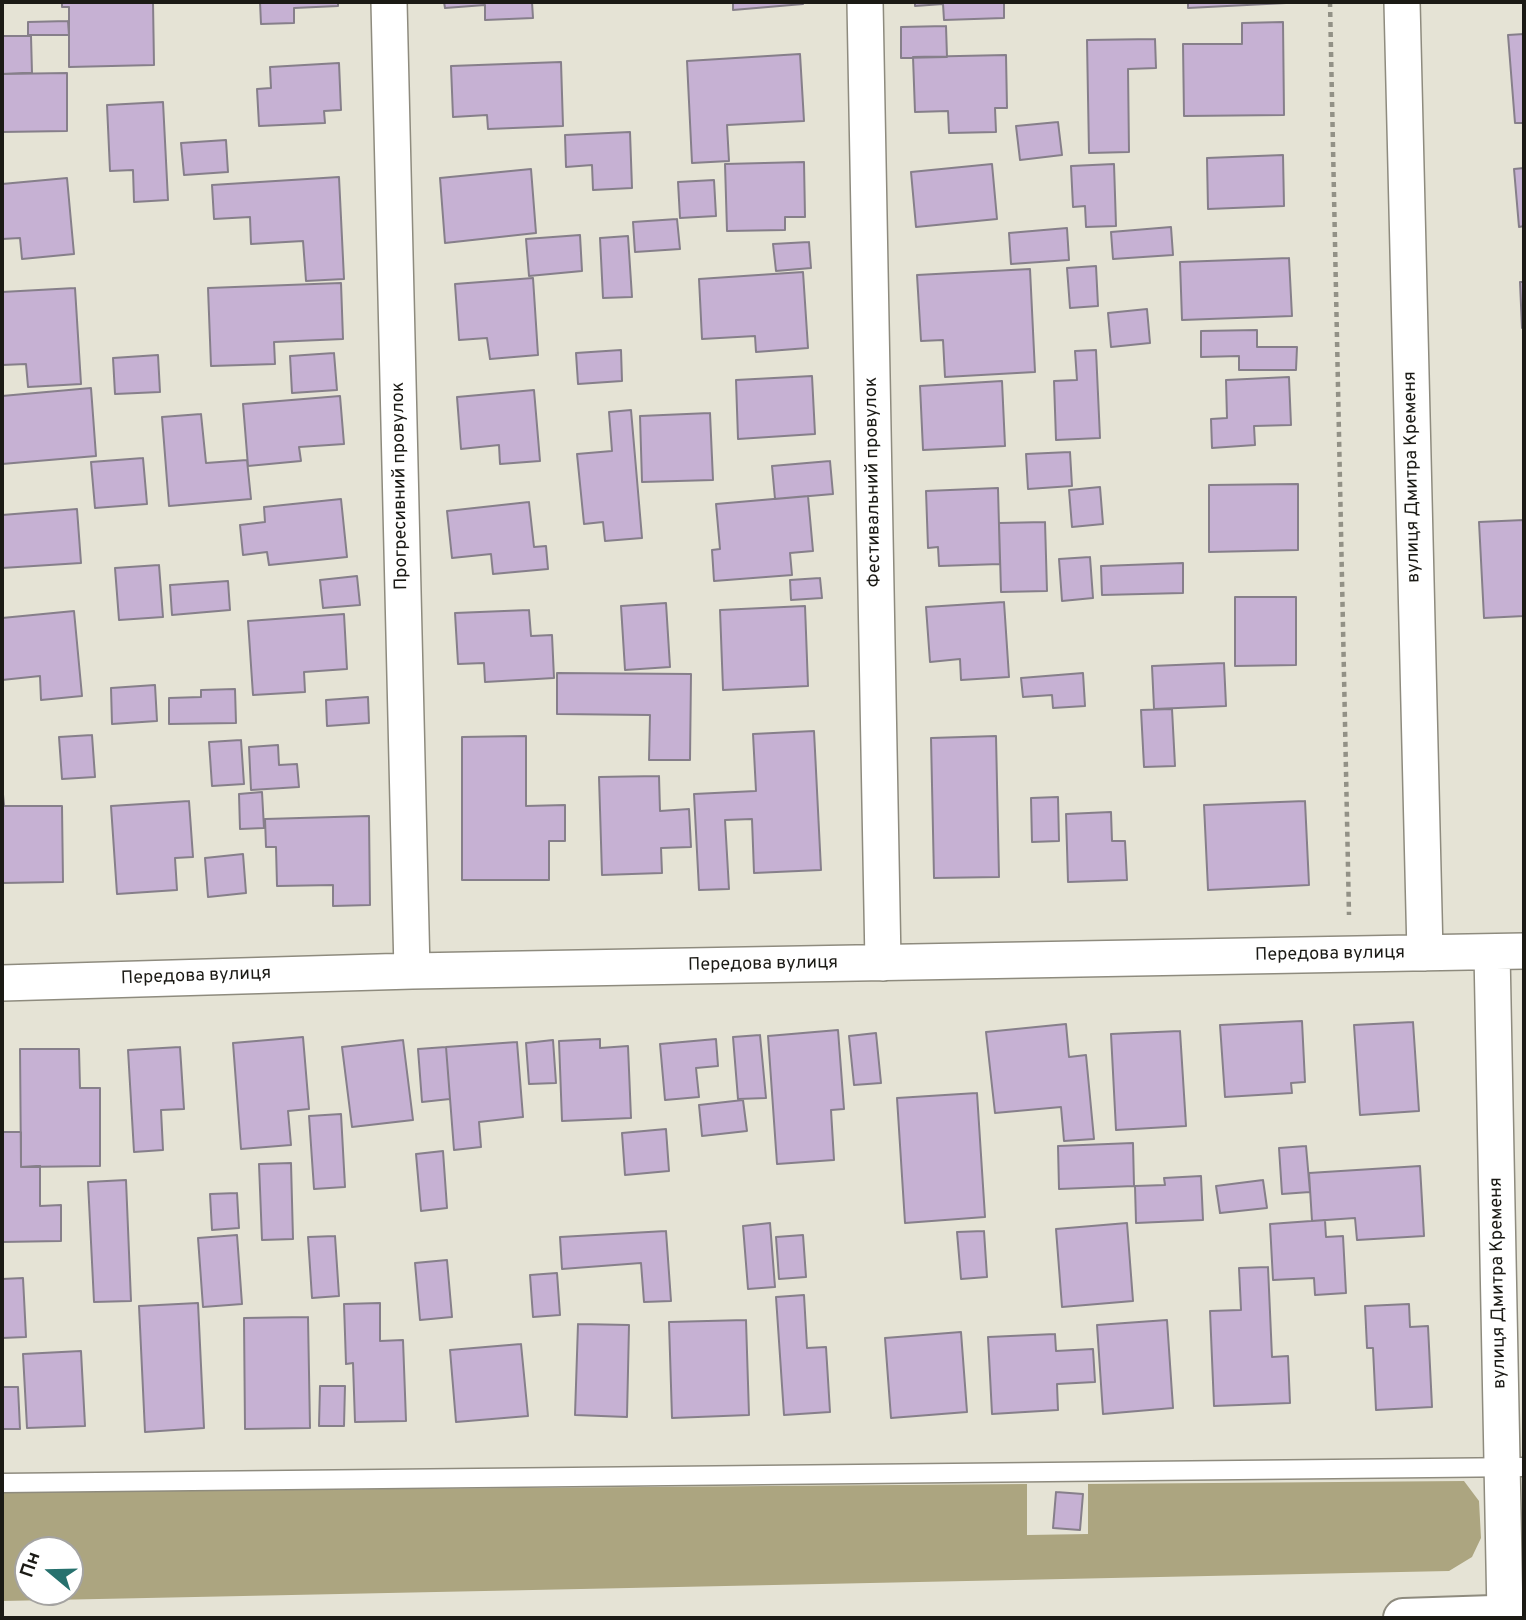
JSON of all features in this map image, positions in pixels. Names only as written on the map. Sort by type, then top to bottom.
[{"type":"street","name":"Прогресивний провулок","points":[[389,2],[412,971]]},
{"type":"street","name":"Фестивальний провулок","points":[[865,2],[883,963]]},
{"type":"street","name":"вулиця Дмитра Кременя","points":[[1402,2],[1425,953]]},
{"type":"street","name":"Передова вулиця","points":[[2,983],[412,971],[1508,951]]},
{"type":"street","name":"вулиця Дмитра Кременя","points":[[1508,951],[1515,1615]]},
{"type":"street","points":[[1403,1618],[1515,1615]]},
{"type":"lane","points":[[2,1483],[1514,1467]]},
{"type":"path","points":[[1330,2],[1350,954]]},
{"type":"shaded area","points":[[1464,1481],[1479,1501],[1481,1538],[1472,1557],[1449,1571],[84,1599],[84,1536],[14,1536],[14,1601],[2,1601],[2,1492],[1027,1484],[1027,1535],[1088,1534],[1088,1484]]},
{"type":"building","points":[[62,2],[153,2],[154,65],[69,67],[69,7],[62,7]]},
{"type":"building","points":[[260,2],[338,2],[338,6],[294,8],[294,23],[261,24]]},
{"type":"building","points":[[444,2],[532,2],[533,18],[485,20],[485,5],[445,8]]},
{"type":"building","points":[[733,2],[803,2],[803,4],[733,10]]},
{"type":"building","points":[[915,2],[1004,2],[1004,18],[944,20],[943,4],[915,6]]},
{"type":"building","points":[[1188,2],[1286,2],[1286,3],[1188,8]]},
{"type":"building","points":[[68,21],[69,35],[28,35],[28,22]]},
{"type":"building","points":[[1283,22],[1284,115],[1184,116],[1183,44],[1242,44],[1242,23]]},
{"type":"building","points":[[946,26],[947,57],[901,58],[901,27]]},
{"type":"building","points":[[1524,34],[1524,123],[1515,123],[1508,35]]},
{"type":"building","points":[[2,36],[31,36],[32,73],[2,74]]},
{"type":"building","points":[[1155,39],[1156,68],[1128,69],[1129,152],[1089,153],[1087,40]]},
{"type":"building","points":[[800,54],[804,121],[727,125],[729,161],[692,163],[687,61]]},
{"type":"building","points":[[1006,55],[1007,108],[995,108],[996,132],[949,133],[948,111],[915,112],[913,57]]},
{"type":"building","points":[[561,62],[563,126],[488,129],[487,115],[453,117],[451,66]]},
{"type":"building","points":[[339,63],[341,110],[324,111],[325,123],[259,126],[257,89],[271,88],[270,67]]},
{"type":"building","points":[[67,73],[67,131],[2,132],[2,74]]},
{"type":"building","points":[[163,102],[168,200],[134,202],[133,170],[110,171],[107,105]]},
{"type":"building","points":[[1058,122],[1062,155],[1020,160],[1016,126]]},
{"type":"building","points":[[630,132],[632,188],[593,190],[592,165],[566,167],[565,135]]},
{"type":"building","points":[[226,140],[228,172],[184,175],[181,143]]},
{"type":"building","points":[[1283,155],[1284,206],[1208,209],[1207,158]]},
{"type":"building","points":[[804,162],[805,217],[785,217],[785,230],[727,231],[725,164]]},
{"type":"building","points":[[992,164],[997,219],[916,227],[911,172]]},
{"type":"building","points":[[1114,164],[1116,226],[1086,227],[1085,206],[1073,207],[1071,166]]},
{"type":"building","points":[[1524,168],[1524,226],[1519,227],[1514,169]]},
{"type":"building","points":[[531,169],[536,233],[445,243],[440,178]]},
{"type":"building","points":[[339,177],[344,279],[306,281],[303,241],[251,244],[250,217],[214,219],[212,185]]},
{"type":"building","points":[[67,178],[74,254],[22,259],[20,238],[2,239],[2,184]]},
{"type":"building","points":[[714,180],[716,216],[680,218],[678,182]]},
{"type":"building","points":[[677,219],[680,249],[635,252],[633,222]]},
{"type":"building","points":[[1171,227],[1173,255],[1113,259],[1111,232]]},
{"type":"building","points":[[1067,228],[1069,260],[1011,264],[1009,233]]},
{"type":"building","points":[[580,235],[582,271],[529,276],[526,239]]},
{"type":"building","points":[[628,236],[632,297],[603,298],[600,238]]},
{"type":"building","points":[[809,242],[811,268],[776,271],[773,244]]},
{"type":"building","points":[[1289,258],[1292,316],[1182,320],[1180,262]]},
{"type":"building","points":[[1096,266],[1098,306],[1070,308],[1067,268]]},
{"type":"building","points":[[1030,269],[1035,372],[945,377],[943,340],[921,341],[917,275]]},
{"type":"building","points":[[803,272],[808,348],[756,352],[755,336],[702,339],[699,279]]},
{"type":"building","points":[[533,278],[538,355],[490,359],[487,338],[459,340],[455,284]]},
{"type":"building","points":[[1520,282],[1524,282],[1524,328],[1522,328]]},
{"type":"building","points":[[341,283],[343,339],[274,342],[275,364],[211,366],[208,288]]},
{"type":"building","points":[[75,288],[81,384],[28,387],[26,364],[2,365],[2,292]]},
{"type":"building","points":[[1147,309],[1150,343],[1111,347],[1108,313]]},
{"type":"building","points":[[1257,330],[1257,347],[1297,347],[1296,370],[1239,370],[1239,356],[1201,357],[1201,331]]},
{"type":"building","points":[[621,350],[622,381],[578,384],[576,353]]},
{"type":"building","points":[[1096,350],[1100,438],[1056,440],[1054,381],[1077,380],[1075,351]]},
{"type":"building","points":[[334,353],[337,390],[292,393],[290,356]]},
{"type":"building","points":[[158,355],[160,392],[115,394],[113,358]]},
{"type":"building","points":[[812,376],[815,434],[738,439],[736,380]]},
{"type":"building","points":[[1289,377],[1291,425],[1254,426],[1255,445],[1212,448],[1211,419],[1227,418],[1226,380]]},
{"type":"building","points":[[1002,381],[1005,446],[923,450],[920,386]]},
{"type":"building","points":[[91,388],[96,456],[2,464],[2,396]]},
{"type":"building","points":[[534,390],[540,461],[500,464],[499,445],[461,449],[457,397]]},
{"type":"building","points":[[340,396],[344,444],[299,447],[301,461],[248,466],[243,404]]},
{"type":"building","points":[[631,410],[642,538],[605,541],[603,522],[584,524],[577,454],[612,451],[609,412]]},
{"type":"building","points":[[710,413],[713,480],[642,482],[640,416]]},
{"type":"building","points":[[201,414],[206,463],[247,460],[251,499],[169,506],[162,417]]},
{"type":"building","points":[[1070,452],[1072,486],[1028,489],[1026,454]]},
{"type":"building","points":[[143,458],[147,504],[95,508],[91,462]]},
{"type":"building","points":[[830,461],[833,494],[775,499],[772,466]]},
{"type":"building","points":[[1298,484],[1298,550],[1209,552],[1209,485]]},
{"type":"building","points":[[1100,487],[1103,524],[1072,527],[1069,490]]},
{"type":"building","points":[[998,488],[1000,564],[939,566],[938,547],[928,548],[926,491]]},
{"type":"building","points":[[808,496],[813,551],[790,553],[792,575],[714,581],[712,550],[720,549],[716,504]]},
{"type":"building","points":[[341,499],[347,557],[269,565],[267,552],[243,555],[240,525],[265,522],[264,507]]},
{"type":"building","points":[[529,502],[534,547],[546,546],[548,569],[493,574],[491,554],[452,558],[447,511]]},
{"type":"building","points":[[77,509],[81,563],[2,568],[2,515]]},
{"type":"building","points":[[1524,520],[1524,616],[1484,618],[1479,522]]},
{"type":"building","points":[[1045,522],[1047,591],[1001,592],[999,523]]},
{"type":"building","points":[[1090,557],[1093,598],[1062,601],[1059,559]]},
{"type":"building","points":[[1183,563],[1183,593],[1102,595],[1101,566]]},
{"type":"building","points":[[159,565],[163,617],[119,620],[115,568]]},
{"type":"building","points":[[357,576],[360,605],[323,608],[320,580]]},
{"type":"building","points":[[820,578],[822,598],[791,600],[790,580]]},
{"type":"building","points":[[228,581],[230,610],[172,615],[170,585]]},
{"type":"building","points":[[1235,597],[1296,597],[1296,665],[1235,666]]},
{"type":"building","points":[[1004,602],[1009,677],[961,680],[960,659],[930,662],[926,607]]},
{"type":"building","points":[[666,603],[670,667],[625,670],[621,606]]},
{"type":"building","points":[[805,606],[808,686],[723,690],[720,610]]},
{"type":"building","points":[[529,610],[531,636],[552,635],[554,678],[485,682],[484,663],[458,664],[455,613]]},
{"type":"building","points":[[74,611],[82,696],[41,700],[40,676],[2,680],[2,618]]},
{"type":"building","points":[[344,614],[347,669],[304,672],[305,692],[253,695],[248,621]]},
{"type":"building","points":[[1224,663],[1226,706],[1154,709],[1152,666]]},
{"type":"building","points":[[557,673],[691,674],[690,760],[649,760],[650,715],[557,714]]},
{"type":"building","points":[[1083,673],[1085,706],[1053,708],[1052,695],[1023,697],[1021,678]]},
{"type":"building","points":[[155,685],[157,721],[112,724],[111,688]]},
{"type":"building","points":[[235,689],[236,723],[169,724],[169,698],[201,697],[201,690]]},
{"type":"building","points":[[368,697],[369,723],[327,726],[326,700]]},
{"type":"building","points":[[1172,709],[1175,766],[1144,767],[1141,710]]},
{"type":"building","points":[[814,731],[821,870],[754,873],[752,819],[725,820],[729,889],[699,890],[694,794],[756,791],[753,734]]},
{"type":"building","points":[[92,735],[95,777],[62,779],[59,737]]},
{"type":"building","points":[[526,736],[526,806],[565,805],[565,841],[549,841],[549,880],[462,880],[462,737]]},
{"type":"building","points":[[996,736],[999,877],[934,878],[931,738]]},
{"type":"building","points":[[241,740],[244,784],[212,786],[209,742]]},
{"type":"building","points":[[278,745],[279,765],[297,764],[299,787],[251,790],[249,747]]},
{"type":"building","points":[[659,776],[660,811],[689,809],[691,847],[661,848],[662,873],[602,875],[599,777]]},
{"type":"building","points":[[2,783],[4,806],[62,806],[63,882],[2,883]]},
{"type":"building","points":[[262,792],[264,828],[240,829],[239,794]]},
{"type":"building","points":[[1058,797],[1059,841],[1032,842],[1031,798]]},
{"type":"building","points":[[189,801],[193,857],[175,858],[177,890],[117,894],[111,806]]},
{"type":"building","points":[[1305,801],[1309,885],[1208,890],[1204,805]]},
{"type":"building","points":[[1111,812],[1112,841],[1125,841],[1127,880],[1068,882],[1066,814]]},
{"type":"building","points":[[369,816],[370,905],[333,906],[333,885],[277,886],[276,847],[266,847],[265,819]]},
{"type":"building","points":[[243,854],[246,893],[208,897],[205,858]]},
{"type":"building","points":[[1302,1021],[1305,1082],[1291,1083],[1292,1093],[1225,1097],[1220,1025]]},
{"type":"building","points":[[1413,1022],[1419,1111],[1360,1115],[1354,1025]]},
{"type":"building","points":[[1066,1024],[1069,1057],[1086,1055],[1094,1139],[1064,1141],[1061,1107],[995,1113],[986,1032]]},
{"type":"building","points":[[838,1030],[844,1109],[831,1110],[834,1160],[777,1164],[768,1036]]},
{"type":"building","points":[[1180,1031],[1186,1126],[1116,1130],[1111,1034]]},
{"type":"building","points":[[876,1033],[881,1083],[854,1085],[849,1036]]},
{"type":"building","points":[[760,1035],[766,1098],[738,1099],[733,1037]]},
{"type":"building","points":[[303,1037],[309,1109],[288,1111],[291,1145],[241,1149],[233,1043]]},
{"type":"building","points":[[600,1039],[600,1048],[628,1046],[631,1118],[562,1121],[559,1041]]},
{"type":"building","points":[[716,1039],[718,1066],[696,1068],[699,1097],[665,1100],[660,1044]]},
{"type":"building","points":[[403,1040],[413,1120],[352,1127],[342,1047]]},
{"type":"building","points":[[553,1040],[556,1083],[529,1084],[526,1043]]},
{"type":"building","points":[[517,1042],[523,1117],[479,1122],[481,1147],[454,1150],[446,1047]]},
{"type":"building","points":[[180,1047],[184,1109],[161,1110],[163,1150],[134,1152],[128,1050]]},
{"type":"building","points":[[446,1047],[450,1099],[422,1102],[418,1049]]},
{"type":"building","points":[[20,1049],[79,1049],[80,1088],[100,1088],[100,1166],[21,1167]]},
{"type":"building","points":[[977,1093],[985,1217],[905,1223],[897,1098]]},
{"type":"building","points":[[743,1100],[747,1131],[702,1136],[699,1105]]},
{"type":"building","points":[[341,1114],[345,1187],[314,1189],[309,1116]]},
{"type":"building","points":[[666,1129],[669,1171],[625,1175],[622,1133]]},
{"type":"building","points":[[2,1132],[21,1132],[21,1167],[40,1166],[40,1206],[61,1205],[61,1241],[2,1242]]},
{"type":"building","points":[[1133,1143],[1134,1186],[1059,1189],[1058,1146]]},
{"type":"building","points":[[1306,1146],[1310,1192],[1282,1194],[1279,1148]]},
{"type":"building","points":[[443,1151],[447,1208],[421,1211],[416,1154]]},
{"type":"building","points":[[291,1163],[293,1239],[262,1240],[259,1164]]},
{"type":"building","points":[[1420,1166],[1424,1236],[1357,1240],[1355,1218],[1312,1221],[1309,1173]]},
{"type":"building","points":[[1201,1176],[1203,1220],[1136,1223],[1135,1186],[1165,1185],[1164,1178]]},
{"type":"building","points":[[126,1180],[131,1301],[94,1302],[88,1182]]},
{"type":"building","points":[[1263,1180],[1267,1208],[1220,1213],[1216,1186]]},
{"type":"building","points":[[237,1193],[239,1228],[212,1230],[210,1194]]},
{"type":"building","points":[[1325,1220],[1326,1237],[1343,1236],[1346,1293],[1315,1295],[1314,1278],[1273,1280],[1270,1224]]},
{"type":"building","points":[[770,1223],[775,1287],[748,1289],[743,1226]]},
{"type":"building","points":[[1127,1223],[1133,1301],[1062,1307],[1056,1229]]},
{"type":"building","points":[[666,1231],[671,1301],[644,1302],[641,1263],[562,1269],[560,1237]]},
{"type":"building","points":[[984,1231],[987,1277],[961,1279],[957,1232]]},
{"type":"building","points":[[237,1235],[242,1304],[203,1307],[198,1238]]},
{"type":"building","points":[[803,1235],[806,1277],[779,1279],[776,1237]]},
{"type":"building","points":[[335,1236],[339,1296],[312,1298],[308,1237]]},
{"type":"building","points":[[447,1260],[452,1317],[420,1320],[415,1263]]},
{"type":"building","points":[[1268,1267],[1272,1357],[1288,1356],[1290,1403],[1214,1406],[1210,1311],[1241,1310],[1239,1268]]},
{"type":"building","points":[[557,1273],[560,1315],[533,1317],[530,1275]]},
{"type":"building","points":[[23,1278],[26,1337],[2,1338],[2,1279]]},
{"type":"building","points":[[804,1295],[807,1348],[826,1347],[830,1412],[784,1415],[776,1297]]},
{"type":"building","points":[[198,1303],[204,1428],[145,1432],[139,1306]]},
{"type":"building","points":[[380,1303],[380,1341],[403,1340],[406,1421],[355,1422],[353,1363],[346,1364],[344,1304]]},
{"type":"building","points":[[1409,1304],[1410,1327],[1428,1326],[1432,1407],[1376,1410],[1373,1348],[1367,1348],[1365,1306]]},
{"type":"building","points":[[308,1317],[310,1428],[245,1429],[244,1318]]},
{"type":"building","points":[[746,1320],[749,1415],[672,1418],[669,1322]]},
{"type":"building","points":[[1167,1320],[1173,1408],[1103,1414],[1097,1325]]},
{"type":"building","points":[[578,1324],[629,1325],[627,1417],[575,1415]]},
{"type":"building","points":[[961,1332],[967,1412],[891,1418],[885,1338]]},
{"type":"building","points":[[1055,1334],[1056,1351],[1093,1349],[1095,1382],[1057,1384],[1058,1410],[992,1414],[988,1337]]},
{"type":"building","points":[[521,1344],[528,1416],[456,1422],[450,1350]]},
{"type":"building","points":[[81,1351],[85,1426],[27,1428],[23,1354]]},
{"type":"building","points":[[320,1386],[345,1386],[344,1426],[319,1426]]},
{"type":"building","points":[[2,1387],[18,1387],[20,1429],[2,1429]]},
{"type":"building","points":[[1056,1492],[1083,1494],[1080,1530],[1053,1528]]}]
